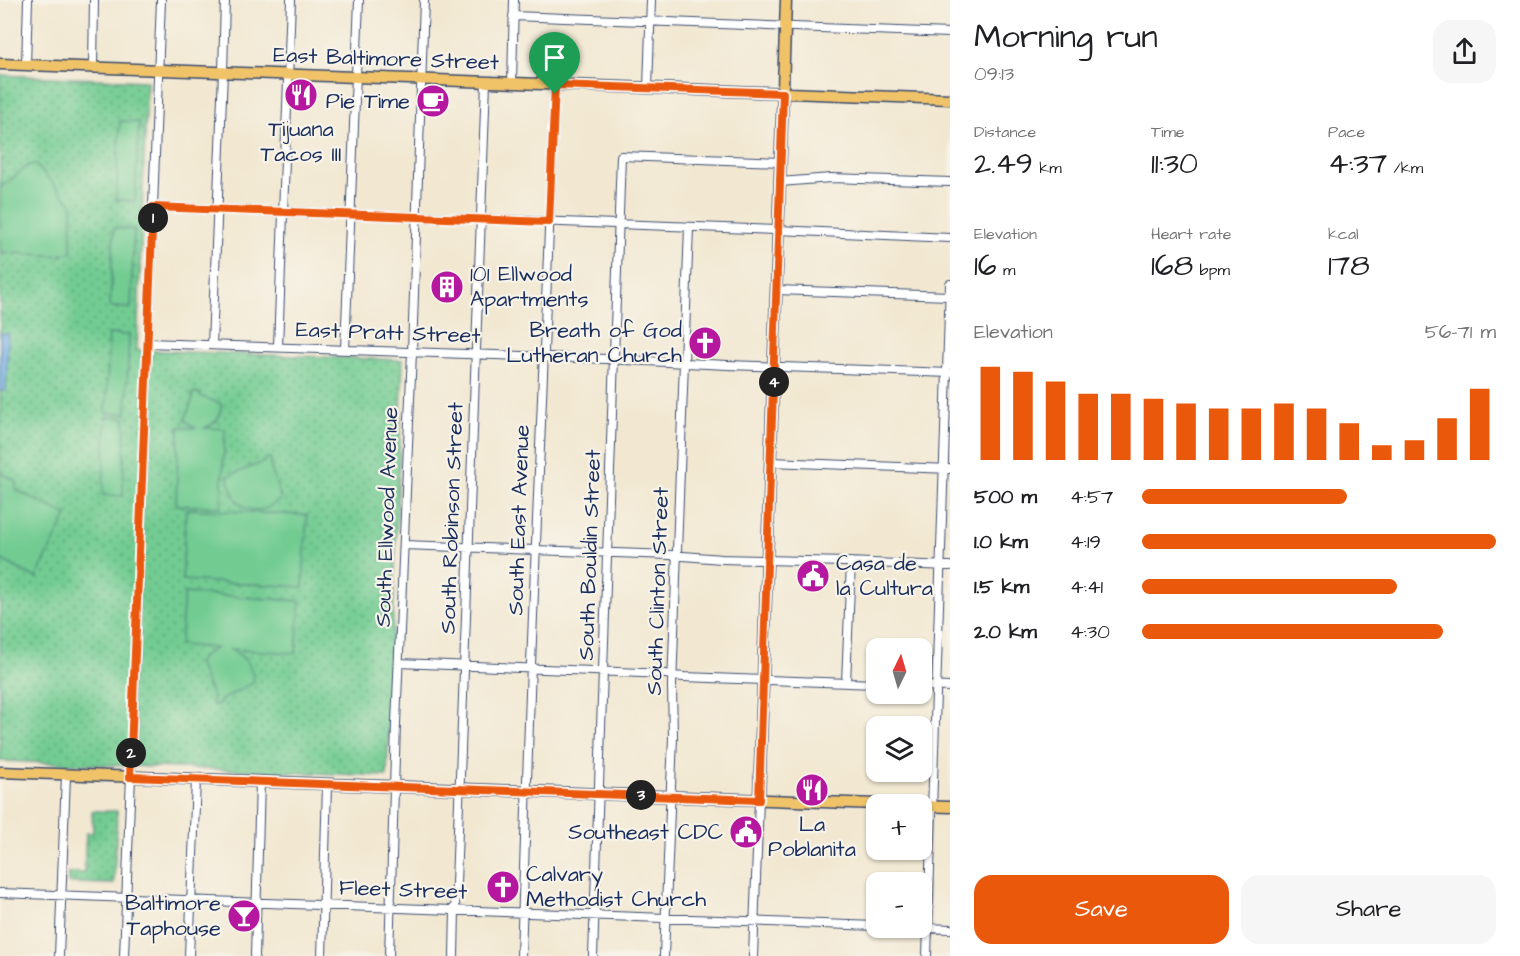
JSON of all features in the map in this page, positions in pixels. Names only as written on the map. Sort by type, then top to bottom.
[{"type":"main road","points":[[759,800],[786,0]]},
{"type":"main road","name":"East Baltimore Street","points":[[0,64],[950,99]]},
{"type":"main road","points":[[0,772],[866,804]]},
{"type":"main road","points":[[932,806],[950,807]]},
{"type":"street","points":[[26,65],[28,0]]},
{"type":"street","points":[[93,68],[94,0]]},
{"type":"street","points":[[124,956],[161,0]]},
{"type":"street","points":[[212,345],[225,0]]},
{"type":"street","points":[[278,347],[291,0]]},
{"type":"street","points":[[345,350],[358,0]]},
{"type":"street","name":"South Ellwood Avenue","points":[[389,956],[424,0]]},
{"type":"street","points":[[512,83],[514,0]]},
{"type":"street","points":[[648,88],[651,0]]},
{"type":"street","points":[[513,16],[950,33]]},
{"type":"street","name":"South Robinson Street","points":[[454,956],[486,82]]},
{"type":"street","name":"South East Avenue","points":[[521,956],[555,85]]},
{"type":"street","name":"South Bouldin Street","points":[[593,956],[621,156],[781,162]]},
{"type":"street","points":[[780,182],[831,178],[950,182]]},
{"type":"street","points":[[153,207],[950,238]]},
{"type":"street","name":"South Clinton Street","points":[[664,956],[689,227]]},
{"type":"street","points":[[927,794],[936,687],[940,566],[947,469],[950,284]]},
{"type":"street","points":[[777,290],[950,296]]},
{"type":"street","name":"East Pratt Street","points":[[148,342],[948,373]]},
{"type":"street","points":[[771,462],[947,469]]},
{"type":"street","points":[[404,545],[677,555],[722,560],[950,566]]},
{"type":"street","points":[[846,683],[851,562]]},
{"type":"street","points":[[399,663],[866,684]]},
{"type":"street","points":[[932,687],[950,687]]},
{"type":"street","points":[[58,956],[66,775]]},
{"type":"street","points":[[189,956],[196,780]]},
{"type":"street","points":[[255,956],[261,782]]},
{"type":"street","points":[[322,956],[327,785]]},
{"type":"street","points":[[753,956],[759,800]]},
{"type":"street","name":"Fleet Street","points":[[0,893],[866,926]]},
{"type":"street","points":[[932,928],[950,929]]},
{"type":"street","points":[[927,956],[928,938]]},
{"type":"green space","points":[[0,75],[147,81],[137,350],[403,360],[387,776],[0,761]]},
{"type":"green space","points":[[120,121],[139,122],[135,201],[116,200]]},
{"type":"green space","points":[[29,165],[36,165],[72,204],[71,253],[62,253],[62,256],[0,252],[0,188]]},
{"type":"green space","points":[[114,228],[134,229],[131,308],[110,307]]},
{"type":"green space","points":[[109,334],[129,335],[126,414],[106,413]]},
{"type":"green space","points":[[194,392],[221,404],[218,419],[205,428],[225,429],[221,507],[176,505],[179,427],[195,428],[185,420]]},
{"type":"green space","points":[[106,417],[125,418],[123,496],[103,495]]},
{"type":"green space","points":[[269,458],[281,499],[262,509],[246,508],[235,496],[228,476]]},
{"type":"green space","points":[[0,473],[16,481],[16,490],[67,515],[36,578],[0,559]]},
{"type":"green space","points":[[186,509],[307,515],[303,587],[182,580]]},
{"type":"green space","points":[[184,593],[300,601],[296,653],[229,649],[246,661],[254,682],[214,705],[198,663],[216,648],[180,645]]},
{"type":"green space","points":[[92,811],[117,811],[114,884],[68,883],[68,873],[84,873],[86,833],[93,833]]},
{"type":"water","points":[[0,333],[8,334],[6,391],[0,391]]},
{"type":"place","name":"Tijuana Tacos III","points":[[301,95]]},
{"type":"place","name":"Pie Time","points":[[433,101]]},
{"type":"place","name":"101 Ellwood Apartments","points":[[447,287]]},
{"type":"place","name":"Breath of God Lutheran Church","points":[[705,343]]},
{"type":"place","name":"Casa de la Cultura","points":[[813,576]]},
{"type":"place","name":"La Poblanita","points":[[812,790]]},
{"type":"place","name":"Southeast CDC","points":[[746,832]]},
{"type":"place","name":"Calvary Methodist Church","points":[[503,887]]},
{"type":"place","name":"Baltimore Taphouse","points":[[244,916]]},
{"type":"route","points":[[555,85],[783,93],[759,800],[130,777],[153,207],[549,222],[555,94],[555,85]]}]
